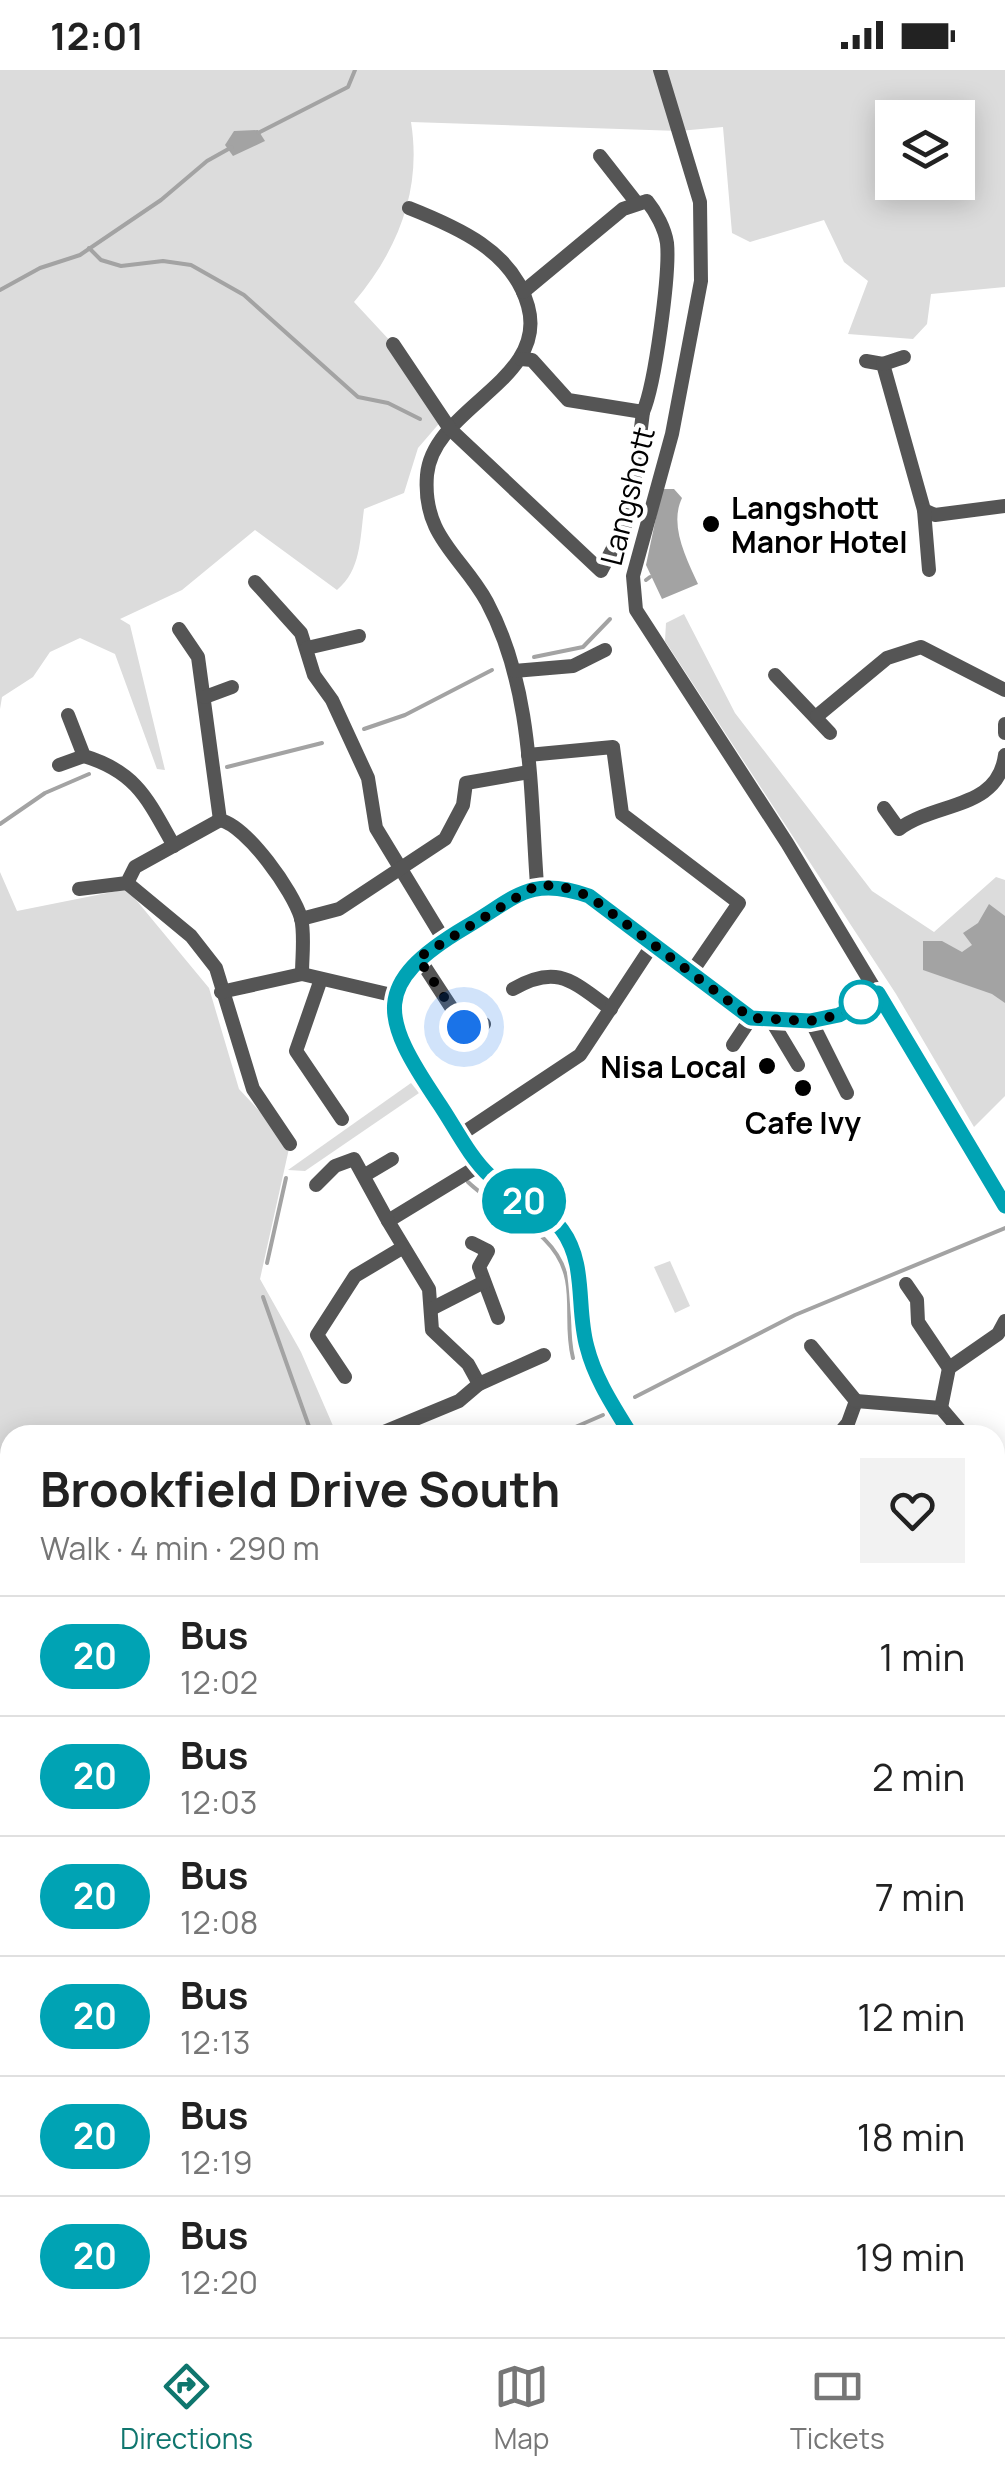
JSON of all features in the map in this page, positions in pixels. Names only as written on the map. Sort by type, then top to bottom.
[{"type":"street","name":"Langshott","points":[[660,70],[700,202],[701,281],[672,434],[633,576],[633,599],[644,624],[878,993],[1005,1206]]},
{"type":"street","points":[[600,156],[636,202]]},
{"type":"street","points":[[394,344],[450,429],[601,571],[630,516],[643,412],[653,382],[667,242],[655,210],[648,201],[636,202],[524,292]]},
{"type":"street","points":[[410,208],[469,232],[524,292],[530,312],[520,358],[450,429],[432,456],[427,474],[429,513],[444,547],[484,597],[504,636],[514,672],[528,755],[537,885]]},
{"type":"street","points":[[866,362],[884,364],[904,357]]},
{"type":"street","points":[[520,358],[532,360],[568,400],[643,412]]},
{"type":"street","points":[[884,364],[930,513],[929,570]]},
{"type":"street","points":[[930,513],[1005,506]]},
{"type":"street","points":[[254,582],[301,633],[314,675],[332,700],[368,778],[371,815],[398,871],[444,940]]},
{"type":"street","points":[[179,629],[198,657],[220,820]]},
{"type":"street","points":[[307,648],[359,636]]},
{"type":"street","points":[[817,716],[887,658],[921,646],[1005,690]]},
{"type":"street","points":[[514,672],[573,666],[605,650]]},
{"type":"street","points":[[775,675],[830,733]]},
{"type":"street","points":[[206,697],[232,687]]},
{"type":"street","points":[[68,715],[84,756]]},
{"type":"street","points":[[1005,724],[1005,733]]},
{"type":"street","points":[[528,755],[613,747],[622,814],[740,904],[691,973]]},
{"type":"street","points":[[884,808],[899,829],[933,810],[990,792],[1003,772],[1005,755]]},
{"type":"street","points":[[59,766],[84,756],[104,762],[139,784],[174,846]]},
{"type":"street","points":[[301,919],[338,910],[444,839],[463,805],[466,783],[529,772]]},
{"type":"street","points":[[128,884],[135,867],[220,820],[230,822],[285,886],[301,919],[302,974]]},
{"type":"street","points":[[79,889],[128,884],[191,936],[216,968],[253,1088],[290,1144]]},
{"type":"street","points":[[625,1425],[602,1388],[588,1351],[576,1256],[562,1229],[480,1165],[403,1050],[394,1022],[396,996],[408,968],[444,940],[537,885],[560,886],[589,896],[751,1018],[810,1021],[839,1015]]},
{"type":"street","points":[[460,1135],[580,1055],[654,944]]},
{"type":"street","points":[[418,958],[464,1027],[470,1030],[484,1024]]},
{"type":"street","points":[[221,992],[302,974],[396,996]]},
{"type":"street","points":[[513,989],[535,976],[559,975],[611,1009]]},
{"type":"street","points":[[321,979],[296,1051],[342,1118]]},
{"type":"street","points":[[733,1045],[751,1018]]},
{"type":"street","points":[[771,1020],[798,1065]]},
{"type":"street","points":[[810,1021],[847,1093]]},
{"type":"street","points":[[316,1185],[346,1160],[354,1159],[429,1289],[432,1330],[468,1364],[480,1384]]},
{"type":"street","points":[[365,1176],[392,1160]]},
{"type":"street","points":[[388,1221],[480,1165]]},
{"type":"street","points":[[472,1243],[488,1251],[479,1267],[498,1318]]},
{"type":"street","points":[[345,1377],[318,1336],[355,1276],[402,1248]]},
{"type":"street","points":[[342,1266],[355,1276]]},
{"type":"street","points":[[431,1308],[484,1282]]},
{"type":"street","points":[[906,1284],[917,1300],[918,1322],[949,1368]]},
{"type":"street","points":[[941,1408],[949,1368],[998,1334],[1005,1321]]},
{"type":"street","points":[[810,1346],[856,1401],[941,1408],[955,1425]]},
{"type":"street","points":[[400,1425],[459,1400],[480,1384],[544,1354]]},
{"type":"street","points":[[844,1425],[856,1401]]},
{"type":"shaded area","points":[[0,70],[1005,70],[1005,287],[931,294],[927,324],[913,339],[848,334],[868,281],[844,262],[824,220],[750,242],[732,233],[723,127],[679,131],[411,122],[413,172],[403,218],[383,262],[354,302],[393,344],[443,419],[418,448],[404,493],[364,509],[358,553],[345,582],[337,590],[255,530],[182,590],[120,619],[130,625],[165,770],[157,769],[115,654],[80,638],[50,652],[33,677],[2,697],[0,709]]},
{"type":"shaded area","points":[[258,130],[265,141],[233,156],[225,145],[234,131]]},
{"type":"shaded area","points":[[662,489],[674,489],[682,498],[678,530],[698,584],[662,599],[646,565]]},
{"type":"shaded area","points":[[684,614],[735,713],[872,891],[934,932],[996,877],[1005,880],[1005,1096],[974,1127],[896,994],[665,641],[666,623]]},
{"type":"shaded area","points":[[0,872],[17,911],[127,889],[209,988],[239,1089],[290,1144],[260,1279],[301,1352],[333,1425],[0,1425]]},
{"type":"shaded area","points":[[989,904],[1005,916],[1005,1003],[992,994],[923,970],[923,941],[942,941],[962,952],[972,945],[963,933],[978,923]]},
{"type":"shaded area","points":[[411,1083],[419,1093],[305,1171],[288,1170]]},
{"type":"shaded area","points":[[670,1261],[690,1306],[675,1313],[654,1267]]},
{"type":"waterway","points":[[258,133],[348,87],[355,70]]},
{"type":"waterway","points":[[0,290],[40,268],[80,255],[161,200],[207,161],[232,147]]},
{"type":"waterway","points":[[89,248],[101,260],[121,266],[163,261],[191,265],[244,295],[358,397],[388,403],[420,419]]},
{"type":"waterway","points":[[646,580],[650,577]]},
{"type":"waterway","points":[[534,657],[583,647],[610,619]]},
{"type":"waterway","points":[[364,729],[405,715],[492,670]]},
{"type":"waterway","points":[[227,767],[322,743]]},
{"type":"waterway","points":[[0,824],[45,793],[89,774]]},
{"type":"waterway","points":[[267,1263],[286,1178]]},
{"type":"waterway","points":[[468,1182],[540,1235],[561,1262],[567,1280],[573,1358]]},
{"type":"waterway","points":[[635,1397],[795,1315],[1005,1228]]},
{"type":"waterway","points":[[263,1297],[308,1425]]},
{"type":"waterway","points":[[580,1425],[603,1415]]},
{"type":"bus line","name":"20","points":[[625,1425],[602,1388],[588,1351],[576,1256],[562,1229],[542,1210],[514,1196],[486,1174],[403,1050],[394,1022],[396,996],[408,968],[418,958],[537,885],[560,886],[589,896],[751,1018],[810,1021],[839,1015],[878,993],[1005,1206]]},
{"type":"place","name":"Langshott Manor Hotel","points":[[711,524]]},
{"type":"place","name":"Nisa Local","points":[[767,1066]]},
{"type":"place","name":"Cafe Ivy","points":[[803,1088]]},
{"type":"route","points":[[464,1027],[418,958],[537,885],[560,886],[589,896],[751,1018],[810,1021],[839,1015],[861,1002]]}]
